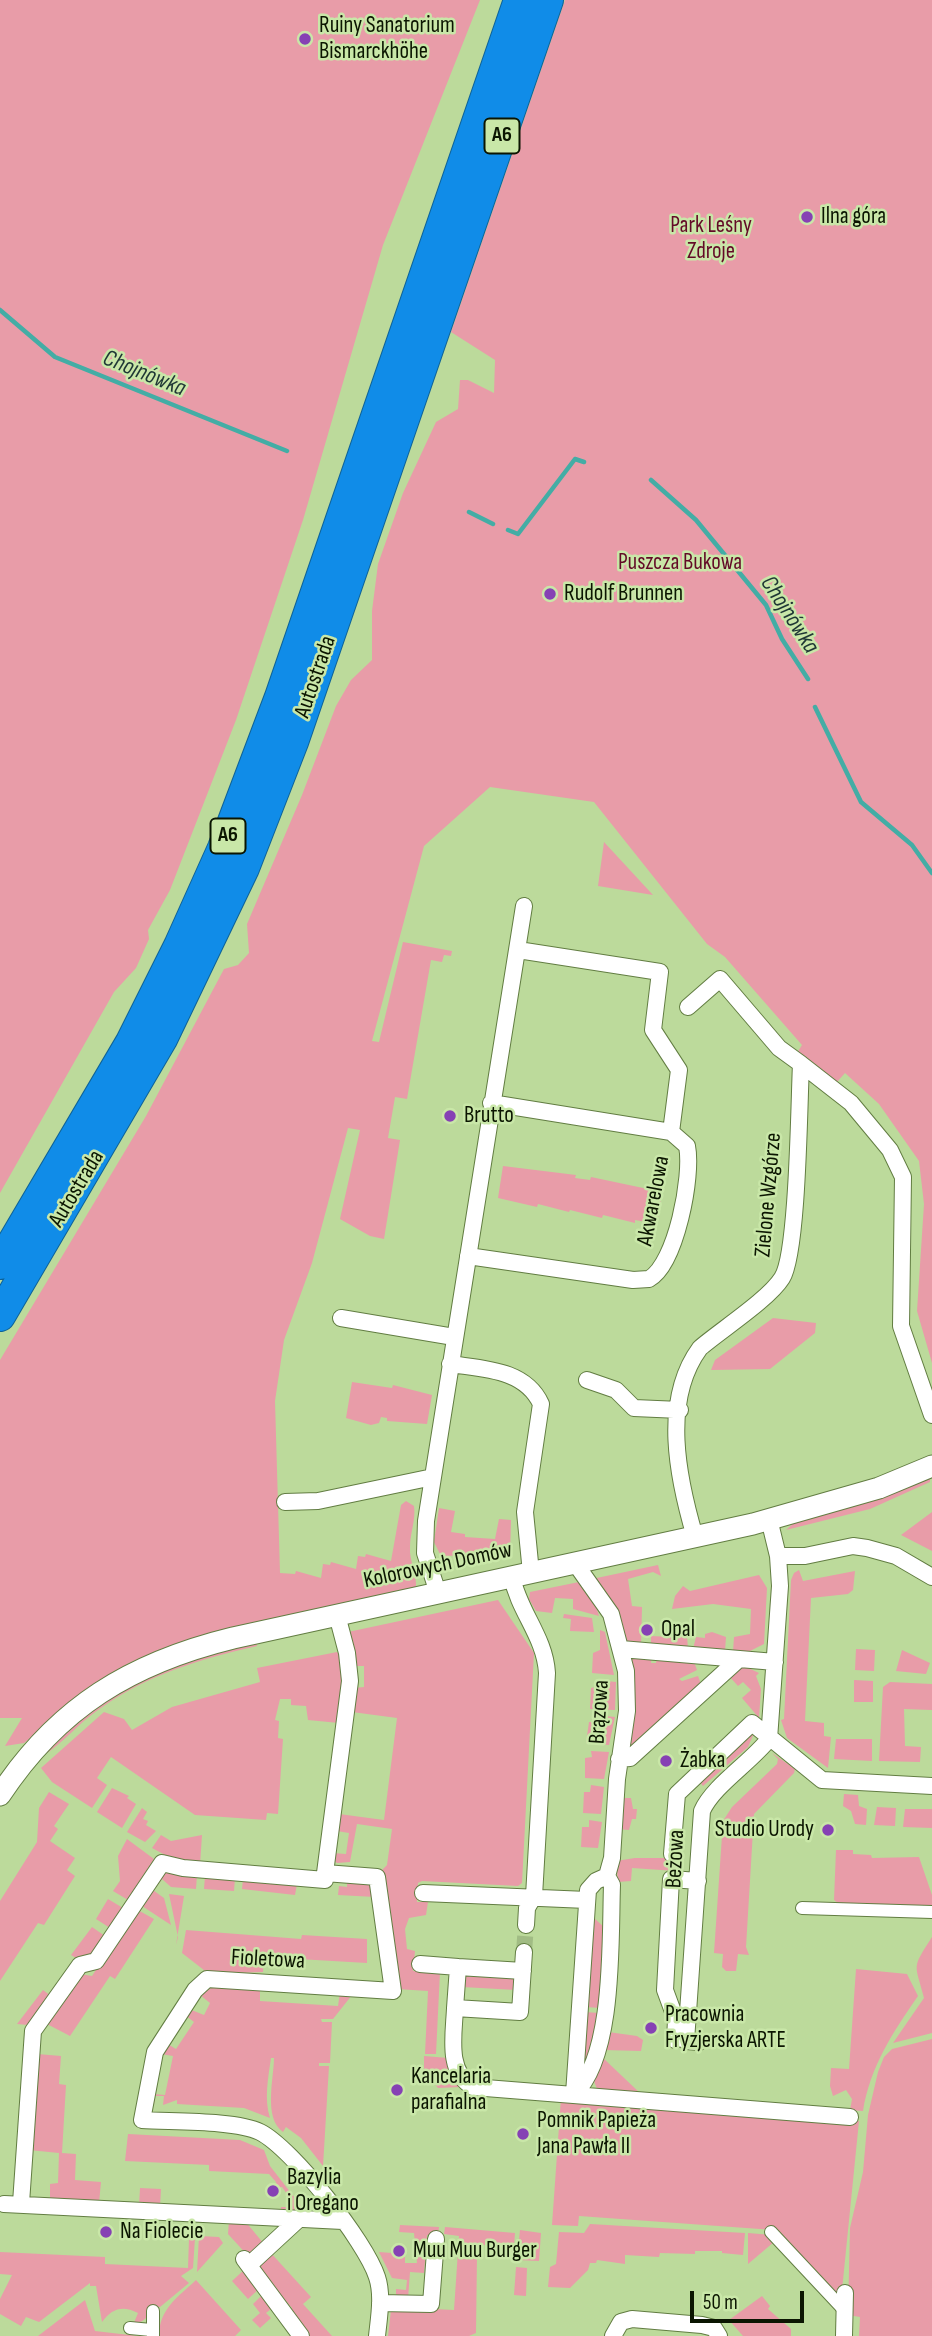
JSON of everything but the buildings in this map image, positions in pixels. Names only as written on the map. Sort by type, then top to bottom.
[{"type":"highway","name":"Autostrada","points":[[444,262],[519,0]]},
{"type":"highway","name":"Autostrada","points":[[0,1264],[131,1042],[202,897],[401,386],[444,262],[548,0]]},
{"type":"highway","name":"Autostrada","points":[[0,1316],[123,1110],[222,918],[293,742],[401,386]]},
{"type":"street","points":[[438,1593],[425,1553],[424,1539],[524,906]]},
{"type":"street","points":[[518,950],[660,972],[653,1030],[679,1070],[671,1132]]},
{"type":"street","points":[[688,1007],[720,979],[779,1048],[852,1103],[890,1150],[903,1177],[901,1326],[932,1415]]},
{"type":"street","name":"Zielone Wzgórze","points":[[695,1537],[678,1474],[680,1410],[687,1370],[701,1348],[775,1286],[786,1271],[792,1225],[801,1064]]},
{"type":"street","name":"Akwarelowa","points":[[468,1256],[633,1280],[655,1275],[667,1259],[673,1243],[688,1162],[687,1146],[671,1132],[491,1102]]},
{"type":"street","points":[[341,1318],[454,1337]]},
{"type":"street","points":[[450,1364],[510,1375],[533,1390],[541,1404],[525,1513],[521,1575],[522,1609],[546,1653],[534,1896],[527,1908],[526,1925]]},
{"type":"street","points":[[587,1380],[616,1390],[631,1412],[680,1410]]},
{"type":"street","name":"Kolorowych Domów","points":[[0,1795],[24,1761],[61,1722],[125,1676],[202,1646],[769,1519],[879,1488],[932,1466]]},
{"type":"street","points":[[285,1502],[318,1501],[433,1477]]},
{"type":"street","points":[[769,1519],[778,1556],[775,1662],[769,1739]]},
{"type":"street","points":[[778,1556],[805,1556],[853,1546],[896,1556],[932,1577]]},
{"type":"street","name":"Brązowa","points":[[574,2094],[590,2076],[595,2063],[605,2006],[612,1885],[607,1876],[612,1858],[628,1690],[621,1649],[611,1614],[575,1563]]},
{"type":"street","points":[[326,1873],[350,1681],[347,1653],[337,1615]]},
{"type":"street","points":[[621,1649],[775,1662]]},
{"type":"street","points":[[620,1759],[630,1758],[739,1659]]},
{"type":"street","points":[[672,1854],[677,1794],[752,1723],[822,1780],[932,1786]]},
{"type":"street","name":"Beżowa","points":[[699,2042],[686,2041],[694,2008],[694,1955],[704,1806],[754,1758],[769,1739]]},
{"type":"street","name":"Fioletowa","points":[[21,2203],[33,2031],[80,1965],[96,1961],[162,1863],[184,1868],[325,1881],[326,1873],[377,1877],[393,1991],[206,1979],[195,1990],[155,2052],[142,2120],[238,2127],[260,2132],[297,2164],[344,2221],[374,2268],[380,2303],[377,2336]]},
{"type":"street","points":[[574,2094],[586,1902],[592,1885],[607,1876]]},
{"type":"street","points":[[675,2039],[676,2020],[665,1990],[671,1879],[698,1881]]},
{"type":"street","points":[[423,1892],[534,1896],[586,1902],[610,1924]]},
{"type":"street","points":[[802,1908],[932,1912]]},
{"type":"street","points":[[455,2008],[520,2012],[524,1952]]},
{"type":"street","points":[[667,1953],[694,1955]]},
{"type":"street","points":[[420,1964],[523,1972]]},
{"type":"street","points":[[457,1967],[453,2056],[460,2076],[473,2087],[850,2117]]},
{"type":"street","points":[[4,2204],[344,2221]]},
{"type":"street","points":[[300,2218],[247,2262],[301,2336]]},
{"type":"street","points":[[771,2232],[845,2311]]},
{"type":"street","points":[[380,2303],[431,2304],[436,2239]]},
{"type":"street","points":[[844,2336],[845,2293]]},
{"type":"street","points":[[130,2328],[152,2333],[153,2311]]},
{"type":"street","points":[[613,2336],[621,2322],[632,2319],[702,2325],[714,2328],[719,2336]]},
{"type":"green space","points":[[0,0],[480,0],[383,245],[303,520],[236,720],[170,890],[148,930],[149,939],[136,968],[114,992],[0,1193]]},
{"type":"green space","name":"Puszcza Bukowa","points":[[565,0],[932,0],[932,1363],[917,1311],[924,1204],[919,1161],[879,1104],[845,1073],[837,1082],[797,1053],[802,1045],[725,957],[707,944],[594,802],[490,787],[424,846],[372,1041],[379,1042],[403,942],[452,951],[451,956],[444,955],[442,962],[431,960],[407,1099],[395,1097],[388,1138],[400,1140],[384,1239],[370,1236],[340,1219],[360,1130],[348,1128],[312,1263],[284,1340],[275,1401],[280,1573],[295,1574],[296,1571],[321,1578],[323,1564],[330,1565],[331,1562],[356,1569],[358,1556],[365,1557],[366,1554],[391,1561],[401,1505],[406,1501],[414,1506],[410,1552],[416,1588],[194,1638],[129,1663],[103,1679],[24,1743],[5,1746],[22,1718],[0,1718],[0,1360],[146,1116],[224,969],[238,965],[249,953],[247,924],[302,795],[336,706],[351,680],[372,660],[372,611],[378,564],[403,493],[436,422],[458,409],[460,380],[468,380],[494,393],[495,360],[451,332]]},
{"type":"green space","points":[[604,842],[653,895],[598,886]]},
{"type":"green space","points":[[503,1166],[576,1175],[575,1178],[590,1180],[591,1177],[662,1192],[657,1224],[635,1220],[635,1223],[603,1215],[602,1218],[498,1198]]},
{"type":"green space","points":[[773,1318],[816,1323],[815,1333],[770,1369],[711,1370],[715,1360]]},
{"type":"green space","points":[[352,1382],[392,1388],[393,1385],[432,1395],[427,1424],[387,1421],[387,1418],[381,1417],[379,1423],[371,1425],[346,1418]]},
{"type":"green space","points":[[930,1476],[930,1482],[870,1509],[786,1530],[797,1520]]},
{"type":"green space","points":[[439,1508],[455,1511],[451,1532],[465,1534],[465,1537],[495,1539],[499,1519],[511,1520],[510,1554],[441,1556],[434,1542]]},
{"type":"green space","points":[[932,1512],[932,1551],[901,1535]]},
{"type":"green space","points":[[658,1565],[661,1576],[653,1572],[628,1579],[632,1606],[642,1607],[641,1647],[624,1640],[592,1579]]},
{"type":"green space","points":[[799,1570],[803,1581],[855,1571],[853,1590],[848,1594],[811,1598],[805,1721],[824,1723],[824,1736],[831,1737],[828,1768],[787,1738],[781,1720],[784,1719],[791,1580]]},
{"type":"green space","points":[[759,1575],[767,1588],[764,1644],[748,1652],[733,1651],[734,1637],[750,1634],[751,1609],[713,1604],[672,1609],[675,1596],[683,1586],[690,1591]]},
{"type":"green space","points":[[579,1582],[595,1603],[599,1616],[573,1609],[573,1599],[555,1598],[552,1613],[536,1611],[529,1599],[530,1592]]},
{"type":"green space","points":[[498,1600],[534,1653],[522,1883],[518,1886],[422,1881],[418,1883],[417,1902],[428,1902],[426,1915],[409,1918],[405,1929],[407,1949],[415,1951],[413,1971],[440,1972],[436,2054],[425,2054],[428,1991],[397,1989],[381,1871],[387,1865],[392,1829],[357,1824],[350,1862],[337,1863],[333,1860],[333,1853],[346,1854],[349,1833],[337,1831],[339,1814],[384,1820],[397,1718],[352,1712],[354,1688],[364,1687],[364,1666],[353,1666],[348,1632]]},
{"type":"green space","points":[[564,1614],[592,1618],[594,1632],[570,1631],[571,1619],[563,1618]]},
{"type":"green space","points":[[600,1630],[605,1632],[614,1675],[592,1673],[593,1653],[600,1650]]},
{"type":"green space","points":[[672,1632],[687,1636],[688,1649],[651,1645],[651,1636],[672,1637]]},
{"type":"green space","points":[[712,1632],[726,1637],[725,1651],[693,1649],[696,1637],[705,1638],[705,1634]]},
{"type":"green space","points":[[256,1641],[257,1646],[194,1663],[135,1687],[91,1715],[44,1755],[94,1706],[160,1669]]},
{"type":"green space","points":[[856,1649],[875,1650],[874,1671],[855,1670]]},
{"type":"green space","points":[[902,1650],[930,1663],[926,1674],[896,1671]]},
{"type":"green space","points":[[337,1652],[344,1667],[339,1723],[308,1720],[306,1706],[291,1705],[291,1699],[280,1699],[275,1720],[279,1721],[278,1738],[283,1739],[278,1814],[267,1813],[266,1820],[195,1815],[111,1757],[97,1778],[107,1785],[92,1808],[52,1782],[41,1768],[104,1712],[124,1719],[132,1730],[172,1707],[260,1682],[257,1668]]},
{"type":"green space","points":[[629,1656],[652,1656],[651,1663],[656,1663],[657,1657],[693,1659],[697,1670],[679,1679],[682,1681],[698,1676],[702,1687],[628,1749]]},
{"type":"green space","points":[[744,1666],[759,1673],[756,1676],[761,1689],[759,1718],[742,1698],[751,1690],[743,1682],[738,1686],[729,1676]]},
{"type":"green space","points":[[597,1680],[616,1682],[615,1710],[590,1709],[591,1688],[596,1687]]},
{"type":"green space","points":[[854,1680],[873,1681],[873,1702],[854,1702]]},
{"type":"green space","points":[[890,1682],[932,1684],[932,1710],[904,1709],[905,1746],[921,1747],[920,1762],[879,1761],[883,1687]]},
{"type":"green space","points":[[595,1715],[615,1717],[609,1745],[586,1743],[589,1722],[595,1722]]},
{"type":"green space","points":[[754,1733],[748,1747],[703,1786],[698,1780]]},
{"type":"green space","points":[[836,1739],[872,1739],[872,1761],[834,1759]]},
{"type":"green space","points":[[591,1751],[609,1752],[604,1779],[585,1778],[585,1758],[592,1757]]},
{"type":"green space","points":[[772,1753],[795,1769],[754,1814],[746,1947],[749,1955],[738,1954],[736,1971],[726,1971],[722,1967],[723,1954],[714,1953],[723,1821],[732,1807],[777,1764],[778,1759]]},
{"type":"green space","points":[[591,1785],[604,1787],[601,1814],[583,1813],[584,1792],[590,1792]]},
{"type":"green space","points":[[112,1788],[129,1796],[127,1798],[136,1804],[122,1828],[97,1812]]},
{"type":"green space","points":[[49,1792],[69,1804],[54,1826],[58,1829],[50,1841],[75,1858],[67,1870],[75,1876],[44,1925],[38,1923],[0,1981],[0,1901],[37,1842],[39,1808]]},
{"type":"green space","points":[[844,1794],[858,1795],[859,1806],[867,1809],[866,1825],[855,1824],[851,1811],[843,1806]]},
{"type":"green space","points":[[620,1798],[631,1798],[633,1809],[637,1809],[636,1819],[632,1819],[629,1830],[617,1829]]},
{"type":"green space","points":[[877,1807],[896,1808],[895,1826],[874,1825]]},
{"type":"green space","points":[[142,1808],[147,1812],[143,1819],[148,1821],[146,1825],[156,1831],[145,1842],[127,1832]]},
{"type":"green space","points":[[905,1809],[932,1809],[932,1828],[903,1827]]},
{"type":"green space","points":[[589,1820],[602,1822],[598,1848],[581,1847],[582,1827],[589,1827]]},
{"type":"green space","points":[[161,1835],[171,1841],[202,1835],[200,1865],[169,1857],[152,1848]]},
{"type":"green space","points":[[127,1839],[154,1859],[128,1900],[113,1891],[120,1881],[118,1856]]},
{"type":"green space","points":[[836,1850],[853,1850],[853,1854],[871,1855],[872,1858],[919,1857],[932,1895],[932,1907],[838,1903],[834,1900]]},
{"type":"green space","points":[[676,1858],[676,1871],[632,1868],[631,1881],[618,1882],[616,1861]]},
{"type":"green space","points":[[161,1871],[197,1875],[196,1889],[171,1887],[162,1879],[157,1886],[153,1883]]},
{"type":"green space","points":[[205,1876],[235,1878],[234,1891],[204,1889]]},
{"type":"green space","points":[[243,1879],[297,1884],[295,1895],[242,1889]]},
{"type":"green space","points":[[347,1879],[368,1879],[375,1897],[338,1895],[339,1886],[347,1887]]},
{"type":"green space","points":[[150,1888],[164,1898],[171,1925],[139,1904]]},
{"type":"green space","points":[[169,1894],[184,1896],[178,1935]]},
{"type":"green space","points":[[108,1899],[123,1908],[110,1928],[96,1919]]},
{"type":"green space","points":[[136,1909],[154,1919],[115,1979],[110,1976],[70,2036],[47,2024],[80,1974],[92,1976]]},
{"type":"green space","points":[[593,1917],[605,1928],[600,2008],[586,2007]]},
{"type":"green space","points":[[92,1927],[105,1936],[93,1954],[76,1958],[71,1955]]},
{"type":"green space","points":[[186,1930],[301,1939],[302,1935],[367,1939],[367,1963],[264,1957],[263,1972],[209,1974],[182,1953]]},
{"type":"green space","points":[[932,1937],[932,2033],[893,2043],[924,1998],[917,1966]]},
{"type":"green space","points":[[856,1969],[907,1974],[918,1996],[891,2037],[877,2065],[863,2111],[850,2110],[852,2099],[846,2090],[833,2096],[830,2086],[831,2068],[849,2069]]},
{"type":"green space","points":[[465,1976],[514,1979],[516,1990],[462,1987]]},
{"type":"green space","points":[[213,1987],[260,1988],[260,2001],[338,2006],[340,1992],[352,1995],[333,2019],[321,2019],[322,2022],[332,2022],[330,2063],[319,2063],[319,2066],[329,2066],[323,2166],[301,2138],[286,2127],[283,2132],[277,2126],[271,2108],[274,2058],[271,2058],[267,2089],[270,2118],[244,2108],[177,2104],[177,2100],[163,2105],[164,2096],[155,2096],[154,2105],[154,2094],[165,2095],[173,2056],[161,2054],[166,2043],[176,2049],[194,2022],[185,2015],[189,2009],[204,2015],[210,2003],[200,1995]]},
{"type":"green space","points":[[43,1990],[51,1996],[28,2025],[17,2024]]},
{"type":"green space","points":[[585,2012],[599,2013],[583,2078]]},
{"type":"green space","points":[[608,2032],[637,2036],[643,2040],[641,2051],[604,2050]]},
{"type":"green space","points":[[932,2039],[932,2336],[859,2336],[860,2317],[848,2315],[850,2228],[863,2172],[868,2115],[878,2072],[884,2057],[892,2049]]},
{"type":"green space","points":[[37,2054],[61,2056],[59,2084],[66,2085],[62,2153],[76,2154],[75,2180],[101,2182],[99,2203],[50,2201],[50,2184],[58,2183],[59,2153],[29,2150]]},
{"type":"green space","points":[[424,2056],[448,2058],[461,2087],[438,2088],[424,2071]]},
{"type":"green space","points":[[602,2057],[641,2094],[597,2089],[594,2081]]},
{"type":"green space","points":[[561,2098],[859,2121],[842,2290],[835,2294],[774,2230],[579,2216],[578,2226],[552,2225]]},
{"type":"green space","points":[[128,2134],[240,2140],[264,2150],[270,2166],[305,2211],[304,2215],[280,2214],[281,2207],[287,2207],[287,2194],[282,2187],[275,2188],[276,2182],[269,2174],[209,2171],[209,2165],[125,2161]]},
{"type":"green space","points":[[140,2188],[161,2189],[160,2207],[139,2206]]},
{"type":"green space","points":[[229,2220],[245,2221],[264,2244],[250,2258],[228,2234]]},
{"type":"green space","points":[[590,2224],[745,2233],[743,2255],[722,2251],[695,2251],[695,2254],[660,2253],[659,2257],[625,2255],[625,2264],[597,2260],[596,2263],[590,2263],[588,2270],[570,2288],[548,2287],[550,2267],[556,2264],[559,2232],[584,2233]]},
{"type":"green space","points":[[400,2225],[439,2227],[438,2235],[427,2235],[424,2273],[410,2272],[408,2299],[396,2299],[396,2289],[406,2290],[407,2280],[392,2278],[379,2252],[405,2254],[405,2263],[417,2263],[414,2233],[399,2232]]},
{"type":"green space","points":[[445,2227],[515,2233],[513,2259],[507,2258],[507,2246],[481,2245],[480,2255],[477,2255],[476,2333],[469,2336],[388,2336],[391,2310],[395,2307],[454,2310],[459,2236],[444,2234]]},
{"type":"green space","points":[[520,2230],[541,2233],[539,2261],[517,2260]]},
{"type":"green space","points":[[748,2233],[772,2235],[774,2242],[748,2264]]},
{"type":"green space","points":[[182,2235],[195,2238],[193,2268],[181,2276],[189,2283],[160,2307],[152,2306],[148,2316],[137,2324],[133,2325],[138,2313],[127,2309],[114,2311],[102,2322],[96,2286],[90,2286],[90,2283],[39,2322],[26,2317],[21,2326],[0,2314],[0,2299],[12,2275],[0,2274],[0,2252],[105,2257],[105,2264],[188,2268],[189,2238]]},
{"type":"green space","points":[[199,2236],[219,2237],[223,2243],[197,2272]]},
{"type":"green space","points":[[270,2252],[311,2297],[303,2304],[332,2336],[305,2336],[291,2317],[292,2308],[257,2268]]},
{"type":"green space","points":[[516,2267],[527,2268],[526,2296],[514,2295]]},
{"type":"green space","points":[[245,2269],[260,2288],[248,2299],[232,2281]]},
{"type":"green space","points":[[196,2280],[241,2330],[235,2336],[159,2336],[166,2311]]},
{"type":"green space","points":[[265,2292],[276,2305],[266,2313],[271,2318],[260,2328],[252,2320],[260,2313],[253,2304]]},
{"type":"green space","points":[[762,2296],[770,2306],[768,2309],[791,2329],[791,2336],[743,2336],[729,2320]]},
{"type":"green space","points":[[85,2300],[95,2331],[138,2336],[38,2336]]},
{"type":"waterway","name":"Chojnówka","points":[[0,310],[55,357],[287,451]]},
{"type":"waterway","name":"Chojnówka","points":[[508,530],[518,534],[575,459],[584,462]]},
{"type":"waterway","name":"Chojnówka","points":[[651,480],[696,520],[766,605],[782,639],[808,679]]},
{"type":"waterway","name":"Chojnówka","points":[[469,512],[493,524]]},
{"type":"waterway","name":"Chojnówka","points":[[815,707],[861,802],[912,845],[932,873]]},
{"type":"tunnel","points":[[524,1952],[526,1925]]},
{"type":"place","name":"Ruiny Sanatorium Bismarckhöhe","points":[[305,39]]},
{"type":"place","name":"Ilna góra","points":[[807,217]]},
{"type":"place","name":"Rudolf Brunnen","points":[[550,594]]},
{"type":"place","name":"Brutto","points":[[450,1116]]},
{"type":"place","name":"Opal","points":[[647,1630]]},
{"type":"place","name":"Żabka","points":[[666,1761]]},
{"type":"place","name":"Studio Urody","points":[[828,1830]]},
{"type":"place","name":"Pracownia Fryzjerska ARTE","points":[[651,2028]]},
{"type":"place","name":"Kancelaria parafialna","points":[[397,2090]]},
{"type":"place","name":"Pomnik Papieża Jana Pawła II","points":[[523,2134]]},
{"type":"place","name":"Bazylia i Oregano","points":[[273,2191]]},
{"type":"place","name":"Na Fiolecie","points":[[106,2232]]},
{"type":"place","name":"Muu Muu Burger","points":[[399,2251]]},
{"type":"park label","name":"Park Leśny Zdroje","points":[[711,239]]}]
